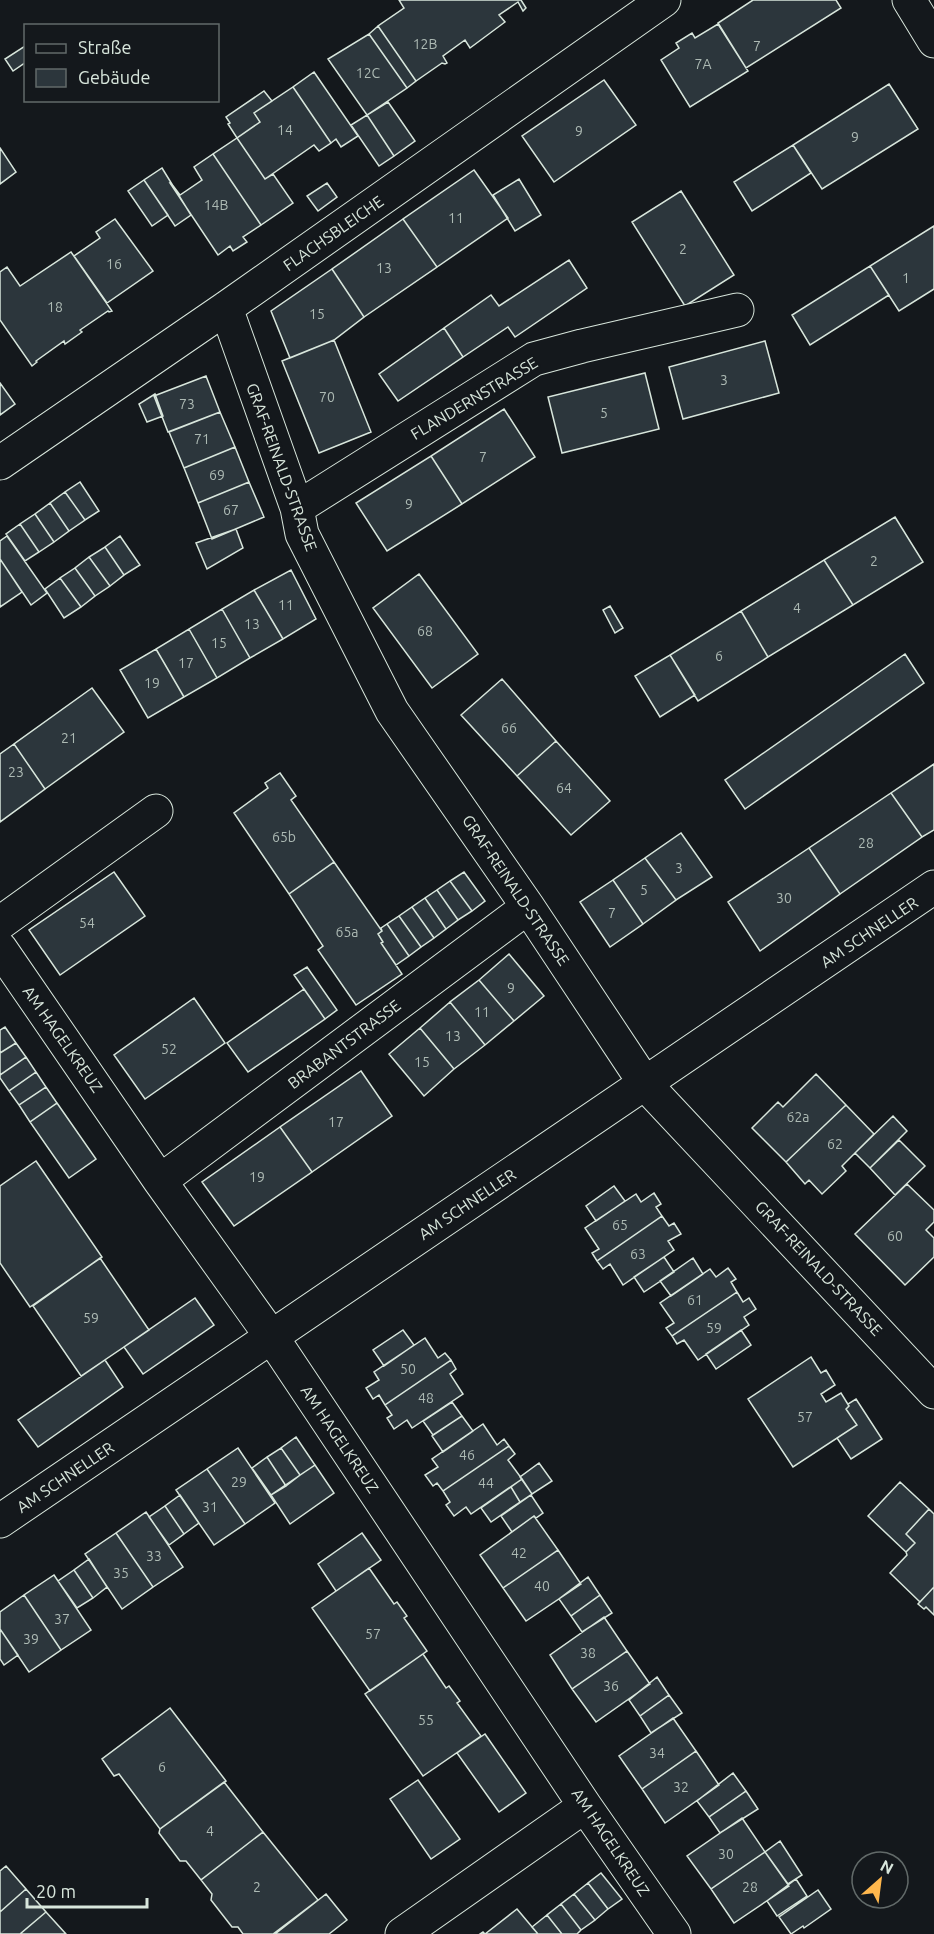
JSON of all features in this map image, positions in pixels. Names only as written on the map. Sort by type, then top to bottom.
[{"type":"street","name":"FLACHSBLEICHE","points":[[0,463],[226,308],[664,0]]},
{"type":"street","points":[[909,0],[934,41]]},
{"type":"street","name":"GRAF-REINALD-STRASSE","points":[[226,308],[297,508],[302,534],[392,711],[528,907],[646,1085],[934,1392]]},
{"type":"street","name":"FLANDERNSTRASSE","points":[[297,508],[534,359],[737,310]]},
{"type":"street","points":[[0,923],[156,811]]},
{"type":"street","name":"AM SCHNELLER","points":[[0,1521],[646,1085],[934,887]]},
{"type":"street","name":"BRABANTSTRASSE","points":[[160,1180],[528,907]]},
{"type":"street","name":"AM HAGELKREUZ","points":[[0,948],[271,1336],[585,1806],[674,1934]]},
{"type":"street","points":[[402,1934],[585,1806]]},
{"type":"building","points":[[399,0],[521,0],[526,8],[523,11],[518,2],[499,15],[505,22],[470,48],[465,40],[443,56],[447,63],[442,63],[416,81],[378,26],[404,8]]},
{"type":"building","points":[[753,0],[836,0],[841,8],[746,68],[718,23]]},
{"type":"building","points":[[718,24],[748,71],[690,107],[661,60],[679,48],[676,43],[692,33],[695,38]]},
{"type":"building","points":[[378,26],[416,81],[407,88],[369,34]]},
{"type":"building","points":[[369,34],[407,88],[367,115],[328,59]]},
{"type":"building","points":[[24,47],[24,63],[13,71],[5,59]]},
{"type":"building","points":[[314,72],[358,136],[341,147],[336,139],[331,143],[293,87]]},
{"type":"building","points":[[604,80],[636,125],[554,182],[522,136]]},
{"type":"building","points":[[889,84],[918,129],[822,189],[793,145]]},
{"type":"building","points":[[293,87],[331,143],[319,151],[314,145],[265,179],[237,138],[260,122],[254,113]]},
{"type":"building","points":[[264,91],[272,101],[254,113],[260,122],[237,138],[226,117]]},
{"type":"building","points":[[388,102],[415,141],[394,156],[367,115]]},
{"type":"building","points":[[367,115],[394,156],[379,166],[351,125]]},
{"type":"building","points":[[237,138],[265,179],[273,174],[293,203],[261,225],[213,154]]},
{"type":"building","points":[[793,145],[811,173],[752,211],[734,182]]},
{"type":"building","points":[[0,148],[16,172],[0,184]]},
{"type":"building","points":[[213,154],[261,225],[243,237],[247,242],[233,251],[230,246],[218,255],[170,183],[180,195],[202,180],[194,167]]},
{"type":"building","points":[[162,168],[191,215],[175,226],[144,180]]},
{"type":"building","points":[[474,170],[508,218],[437,267],[403,219]]},
{"type":"building","points":[[519,179],[541,215],[515,231],[493,195]]},
{"type":"building","points":[[144,180],[168,215],[152,226],[128,191]]},
{"type":"building","points":[[327,183],[337,197],[318,211],[307,196]]},
{"type":"building","points":[[681,191],[734,275],[685,306],[632,222]]},
{"type":"building","points":[[115,219],[153,271],[107,303],[74,256],[100,238],[96,232]]},
{"type":"building","points":[[403,219],[437,267],[364,317],[332,269]]},
{"type":"building","points":[[934,226],[934,289],[899,311],[870,266]]},
{"type":"building","points":[[71,252],[112,311],[108,311],[80,330],[82,332],[65,344],[64,341],[32,366],[0,320],[0,272],[7,267],[20,286]]},
{"type":"building","points":[[569,260],[587,288],[515,337],[508,327],[463,357],[444,328],[491,295],[499,306]]},
{"type":"building","points":[[870,266],[889,295],[810,345],[792,315]]},
{"type":"building","points":[[332,269],[364,317],[334,340],[290,358],[271,311]]},
{"type":"building","points":[[444,328],[463,357],[398,401],[379,374]]},
{"type":"building","points":[[334,340],[371,432],[319,453],[282,361]]},
{"type":"building","points":[[765,341],[779,393],[683,419],[669,367]]},
{"type":"building","points":[[645,373],[659,429],[562,453],[548,397]]},
{"type":"building","points":[[206,376],[220,412],[168,432],[154,396]]},
{"type":"building","points":[[0,383],[15,404],[0,415]]},
{"type":"building","points":[[155,394],[163,416],[147,422],[139,404]]},
{"type":"building","points":[[504,409],[535,457],[462,504],[431,456]]},
{"type":"building","points":[[220,412],[235,447],[184,468],[169,432]]},
{"type":"building","points":[[235,447],[249,482],[198,503],[184,468]]},
{"type":"building","points":[[431,456],[462,504],[387,551],[356,503]]},
{"type":"building","points":[[80,482],[99,511],[85,520],[65,492]]},
{"type":"building","points":[[249,482],[264,517],[212,539],[198,503]]},
{"type":"building","points":[[65,492],[85,520],[69,531],[50,503]]},
{"type":"building","points":[[50,503],[69,531],[54,542],[35,514]]},
{"type":"building","points":[[35,514],[54,542],[39,552],[20,524]]},
{"type":"building","points":[[895,517],[923,562],[853,605],[824,560]]},
{"type":"building","points":[[20,524],[39,552],[25,561],[6,534]]},
{"type":"building","points":[[236,529],[243,548],[207,569],[196,543]]},
{"type":"building","points":[[7,536],[47,593],[31,605],[0,559],[0,541]]},
{"type":"building","points":[[120,536],[140,565],[124,575],[105,547]]},
{"type":"building","points":[[105,547],[124,575],[110,586],[89,557]]},
{"type":"building","points":[[89,557],[110,586],[95,596],[75,568]]},
{"type":"building","points":[[0,559],[22,592],[0,607]]},
{"type":"building","points":[[824,560],[853,605],[768,657],[741,611]]},
{"type":"building","points":[[75,568],[95,596],[81,607],[60,578]]},
{"type":"building","points":[[291,570],[316,619],[283,639],[254,590]]},
{"type":"building","points":[[419,574],[478,654],[432,688],[373,608]]},
{"type":"building","points":[[60,578],[81,607],[64,618],[45,589]]},
{"type":"building","points":[[254,590],[283,639],[250,658],[222,609]]},
{"type":"building","points":[[610,606],[623,628],[615,633],[603,610]]},
{"type":"building","points":[[222,609],[250,658],[217,678],[189,629]]},
{"type":"building","points":[[741,611],[768,657],[698,701],[670,655]]},
{"type":"building","points":[[189,629],[217,678],[184,697],[156,649]]},
{"type":"building","points":[[156,649],[184,697],[148,718],[120,670]]},
{"type":"building","points":[[905,654],[924,683],[745,809],[725,780]]},
{"type":"building","points":[[670,655],[695,695],[660,717],[635,676]]},
{"type":"building","points":[[502,679],[556,741],[517,776],[461,715]]},
{"type":"building","points":[[92,688],[124,732],[45,789],[14,744]]},
{"type":"building","points":[[556,741],[610,801],[571,835],[517,776]]},
{"type":"building","points":[[14,744],[45,789],[0,822],[0,754]]},
{"type":"building","points":[[934,764],[934,830],[922,837],[891,793]]},
{"type":"building","points":[[280,773],[296,796],[291,800],[334,862],[289,894],[234,813],[268,788],[265,783]]},
{"type":"building","points":[[891,793],[922,837],[840,894],[809,848]]},
{"type":"building","points":[[681,833],[712,877],[676,900],[645,858]]},
{"type":"building","points":[[809,848],[840,894],[760,951],[728,902]]},
{"type":"building","points":[[645,858],[676,900],[643,924],[613,880]]},
{"type":"building","points":[[334,862],[382,931],[378,934],[383,942],[381,943],[402,974],[356,1005],[318,950],[323,946],[289,894]]},
{"type":"building","points":[[114,872],[145,916],[60,975],[29,930]]},
{"type":"building","points":[[464,872],[485,901],[472,911],[450,881]]},
{"type":"building","points":[[613,880],[643,924],[610,947],[580,902]]},
{"type":"building","points":[[450,881],[472,911],[458,920],[437,890]]},
{"type":"building","points":[[437,890],[458,920],[446,929],[425,898]]},
{"type":"building","points":[[425,898],[446,929],[434,938],[412,907]]},
{"type":"building","points":[[412,907],[434,938],[421,947],[399,916]]},
{"type":"building","points":[[399,916],[421,947],[409,956],[387,924]]},
{"type":"building","points":[[387,924],[409,956],[396,965],[381,943],[383,942],[378,934]]},
{"type":"building","points":[[509,954],[544,996],[514,1021],[479,980]]},
{"type":"building","points":[[307,967],[337,1010],[325,1019],[294,975]]},
{"type":"building","points":[[479,980],[514,1021],[485,1045],[450,1002]]},
{"type":"building","points":[[304,989],[325,1019],[248,1072],[227,1043]]},
{"type":"building","points":[[194,998],[225,1043],[145,1099],[114,1055]]},
{"type":"building","points":[[450,1002],[485,1045],[454,1069],[420,1028]]},
{"type":"building","points":[[5,1027],[16,1043],[0,1053],[0,1030]]},
{"type":"building","points":[[420,1028],[454,1069],[424,1096],[389,1054]]},
{"type":"building","points":[[16,1043],[26,1057],[0,1075],[0,1053]]},
{"type":"building","points":[[26,1057],[36,1072],[9,1091],[0,1075]]},
{"type":"building","points":[[361,1071],[392,1116],[312,1172],[280,1127]]},
{"type":"building","points":[[36,1072],[46,1087],[19,1105],[9,1091]]},
{"type":"building","points":[[816,1074],[846,1105],[786,1162],[752,1128],[778,1102],[783,1107]]},
{"type":"building","points":[[46,1087],[57,1103],[30,1122],[19,1105]]},
{"type":"building","points":[[57,1103],[96,1159],[69,1178],[30,1122]]},
{"type":"building","points":[[846,1105],[874,1134],[842,1166],[846,1171],[822,1194],[809,1180],[805,1184],[786,1162]]},
{"type":"building","points":[[893,1116],[907,1131],[870,1168],[855,1153]]},
{"type":"building","points":[[280,1127],[312,1172],[234,1226],[202,1182]]},
{"type":"building","points":[[899,1140],[925,1166],[895,1195],[870,1168]]},
{"type":"building","points":[[36,1161],[102,1257],[30,1307],[0,1263],[0,1186]]},
{"type":"building","points":[[907,1184],[934,1210],[934,1222],[926,1230],[934,1238],[934,1257],[905,1285],[855,1234]]},
{"type":"building","points":[[614,1186],[625,1201],[596,1221],[586,1206]]},
{"type":"building","points":[[654,1193],[661,1204],[656,1207],[662,1216],[597,1261],[592,1253],[599,1249],[585,1228],[636,1194],[641,1202]]},
{"type":"building","points":[[662,1216],[669,1226],[674,1223],[681,1234],[668,1241],[674,1250],[623,1285],[610,1264],[603,1269],[597,1261]]},
{"type":"building","points":[[664,1257],[674,1272],[644,1292],[634,1277]]},
{"type":"building","points":[[100,1258],[149,1330],[81,1376],[33,1306]]},
{"type":"building","points":[[693,1258],[703,1274],[671,1296],[660,1281]]},
{"type":"building","points":[[728,1268],[736,1279],[731,1282],[737,1292],[672,1336],[666,1328],[674,1323],[660,1303],[710,1269],[716,1277]]},
{"type":"building","points":[[737,1292],[743,1302],[749,1298],[756,1309],[744,1317],[749,1325],[698,1360],[684,1340],[677,1344],[672,1336]]},
{"type":"building","points":[[195,1298],[214,1325],[143,1374],[124,1347]]},
{"type":"building","points":[[403,1330],[414,1345],[384,1366],[373,1350]]},
{"type":"building","points":[[741,1330],[751,1345],[716,1369],[706,1354]]},
{"type":"building","points":[[425,1338],[438,1358],[445,1353],[451,1360],[385,1405],[379,1395],[373,1399],[366,1388],[379,1380],[374,1372]]},
{"type":"building","points":[[811,1357],[821,1373],[826,1370],[835,1385],[821,1394],[826,1402],[841,1393],[849,1406],[846,1409],[857,1425],[793,1467],[748,1399]]},
{"type":"building","points":[[105,1360],[123,1387],[38,1447],[18,1420]]},
{"type":"building","points":[[451,1360],[456,1369],[450,1374],[463,1394],[412,1428],[407,1420],[394,1429],[387,1418],[392,1415],[385,1405]]},
{"type":"building","points":[[856,1399],[882,1439],[851,1459],[837,1438],[857,1425],[846,1409],[848,1404]]},
{"type":"building","points":[[452,1402],[462,1416],[433,1435],[423,1421]]},
{"type":"building","points":[[462,1416],[473,1431],[443,1452],[432,1436]]},
{"type":"building","points":[[483,1424],[497,1445],[504,1439],[509,1446],[443,1491],[437,1483],[433,1486],[425,1475],[438,1467],[432,1459]]},
{"type":"building","points":[[296,1437],[315,1465],[300,1475],[281,1448]]},
{"type":"building","points":[[509,1446],[515,1454],[508,1460],[522,1479],[471,1514],[466,1507],[454,1516],[446,1505],[450,1502],[443,1491]]},
{"type":"building","points":[[238,1448],[275,1503],[245,1524],[207,1469]]},
{"type":"building","points":[[281,1448],[300,1475],[286,1486],[267,1457]]},
{"type":"building","points":[[267,1457],[286,1486],[271,1495],[252,1468]]},
{"type":"building","points":[[539,1463],[552,1481],[532,1494],[520,1477]]},
{"type":"building","points":[[315,1465],[334,1493],[290,1524],[271,1495]]},
{"type":"building","points":[[207,1469],[245,1524],[214,1545],[176,1490]]},
{"type":"building","points":[[522,1479],[532,1494],[520,1502],[511,1487]]},
{"type":"building","points":[[900,1482],[929,1509],[906,1534],[915,1543],[906,1552],[868,1516]]},
{"type":"building","points":[[511,1487],[520,1502],[491,1522],[481,1508]]},
{"type":"building","points":[[180,1495],[199,1523],[184,1534],[165,1506]]},
{"type":"building","points":[[531,1495],[543,1513],[536,1518],[534,1516],[512,1532],[501,1516]]},
{"type":"building","points":[[165,1506],[184,1534],[169,1545],[149,1517]]},
{"type":"building","points":[[929,1509],[934,1514],[934,1587],[920,1602],[890,1573],[915,1543],[906,1534]]},
{"type":"building","points":[[146,1512],[183,1567],[153,1587],[116,1533]]},
{"type":"building","points":[[534,1516],[558,1550],[503,1588],[480,1555]]},
{"type":"building","points":[[116,1533],[153,1587],[122,1609],[85,1554]]},
{"type":"building","points":[[362,1533],[381,1560],[336,1591],[318,1564]]},
{"type":"building","points":[[558,1550],[581,1584],[526,1621],[503,1588]]},
{"type":"building","points":[[89,1559],[107,1587],[93,1598],[74,1570]]},
{"type":"building","points":[[369,1568],[394,1604],[397,1602],[407,1616],[404,1618],[427,1651],[370,1691],[312,1608]]},
{"type":"building","points":[[74,1570],[93,1598],[77,1608],[58,1581]]},
{"type":"building","points":[[54,1575],[91,1630],[61,1650],[24,1595]]},
{"type":"building","points":[[588,1577],[600,1595],[571,1616],[559,1599]]},
{"type":"building","points":[[934,1587],[934,1615],[926,1607],[924,1609],[918,1604]]},
{"type":"building","points":[[24,1595],[61,1650],[29,1672],[0,1629],[0,1612]]},
{"type":"building","points":[[600,1595],[612,1613],[582,1632],[571,1616]]},
{"type":"building","points":[[604,1617],[627,1651],[572,1689],[550,1655]]},
{"type":"building","points":[[0,1629],[18,1655],[4,1665],[0,1659]]},
{"type":"building","points":[[627,1651],[650,1684],[596,1722],[572,1689]]},
{"type":"building","points":[[423,1654],[446,1688],[449,1686],[460,1701],[457,1703],[481,1736],[423,1776],[365,1694]]},
{"type":"building","points":[[657,1677],[669,1695],[640,1716],[629,1700]]},
{"type":"building","points":[[669,1695],[682,1713],[651,1733],[640,1716]]},
{"type":"building","points":[[170,1708],[226,1781],[160,1829],[119,1774],[114,1776],[102,1759]]},
{"type":"building","points":[[673,1718],[696,1751],[642,1789],[619,1756]]},
{"type":"building","points":[[485,1734],[526,1793],[499,1812],[457,1753]]},
{"type":"building","points":[[696,1751],[719,1785],[665,1823],[642,1789]]},
{"type":"building","points":[[733,1773],[746,1791],[709,1817],[697,1801]]},
{"type":"building","points":[[418,1780],[460,1839],[431,1859],[390,1799]]},
{"type":"building","points":[[224,1782],[263,1832],[201,1880],[186,1861],[180,1861],[159,1833],[160,1829]]},
{"type":"building","points":[[746,1791],[758,1809],[720,1833],[709,1817]]},
{"type":"building","points":[[742,1818],[765,1852],[711,1889],[687,1856]]},
{"type":"building","points":[[263,1832],[318,1900],[273,1934],[243,1934],[238,1927],[232,1927],[211,1900],[212,1894],[201,1880]]},
{"type":"building","points":[[780,1841],[802,1875],[788,1884],[765,1852]]},
{"type":"building","points":[[765,1852],[789,1886],[734,1923],[711,1889]]},
{"type":"building","points":[[6,1866],[26,1889],[0,1912],[0,1871]]},
{"type":"building","points":[[601,1873],[622,1899],[608,1909],[588,1883]]},
{"type":"building","points":[[796,1879],[807,1896],[777,1916],[767,1901]]},
{"type":"building","points":[[588,1883],[608,1909],[595,1920],[574,1894]]},
{"type":"building","points":[[26,1889],[46,1912],[20,1934],[0,1934],[0,1912]]},
{"type":"building","points":[[818,1890],[831,1909],[804,1928],[803,1926],[791,1934],[779,1917]]},
{"type":"building","points":[[326,1894],[347,1920],[329,1934],[275,1934]]},
{"type":"building","points":[[574,1894],[595,1920],[581,1930],[561,1904]]},
{"type":"building","points":[[561,1904],[581,1930],[577,1934],[562,1934],[547,1915]]},
{"type":"building","points":[[517,1909],[538,1934],[485,1934]]},
{"type":"building","points":[[46,1912],[66,1934],[20,1934]]},
{"type":"building","points":[[547,1915],[562,1934],[538,1934],[532,1927]]}]
